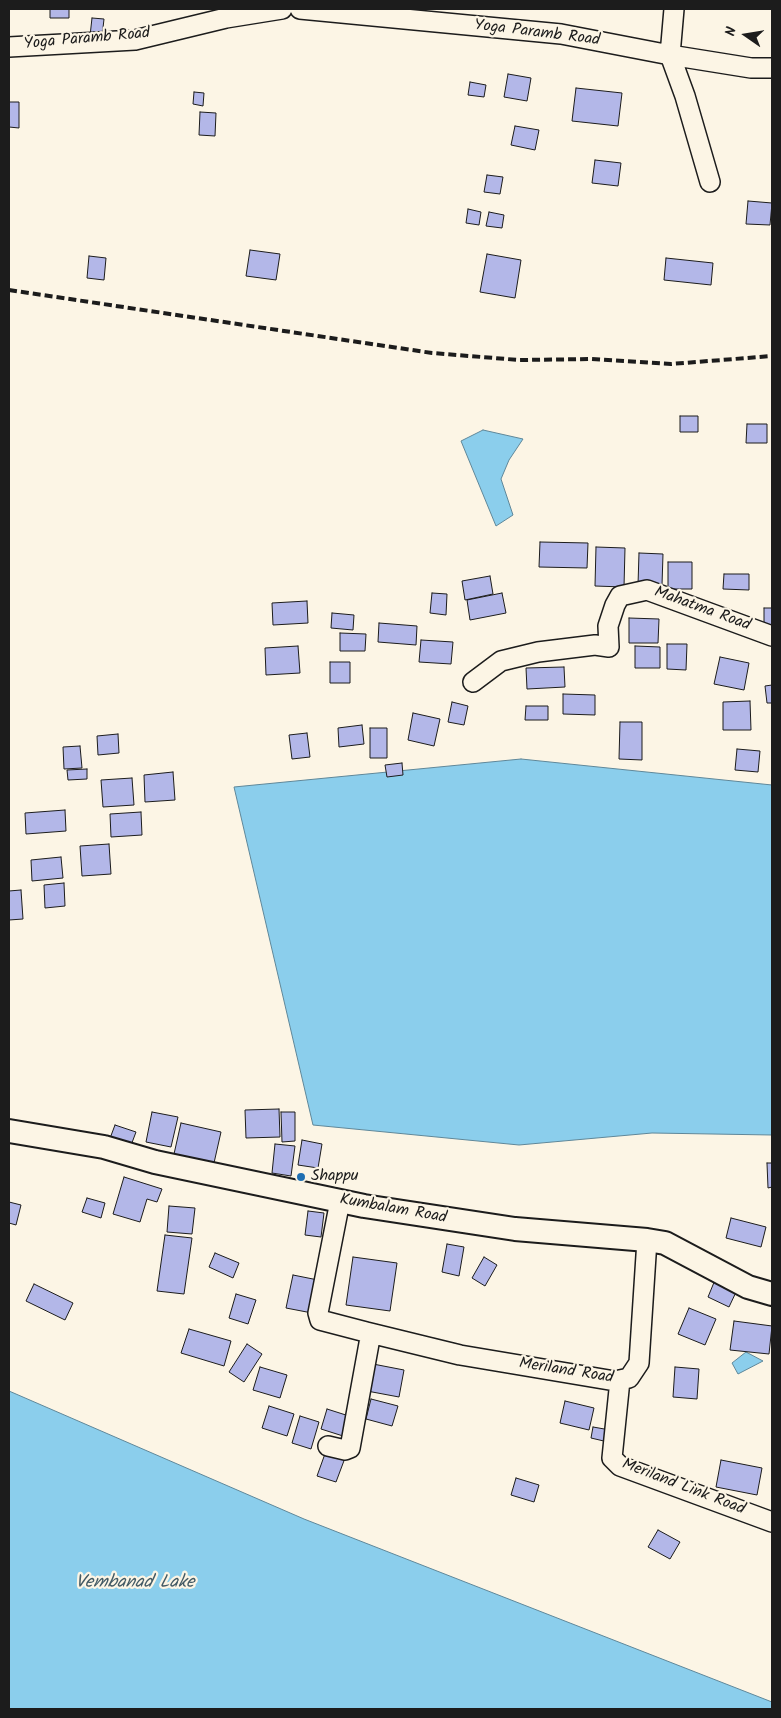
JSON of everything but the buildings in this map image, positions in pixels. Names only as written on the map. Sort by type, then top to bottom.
[{"type":"main road","name":"Kumbalam Road","points":[[9,1131],[104,1146],[154,1162],[364,1206],[515,1229],[665,1243],[748,1287],[772,1294]]},
{"type":"street","name":"Yoga Paramb Road","points":[[9,47],[136,40],[226,18],[282,9]]},
{"type":"street","name":"Yoga Paramb Road","points":[[300,9],[561,34],[750,68],[772,68]]},
{"type":"street","points":[[674,9],[670,55],[686,96],[710,182]]},
{"type":"street","name":"Mahatma Road","points":[[473,682],[501,661],[538,652],[595,645],[609,647],[608,626],[620,596],[647,590],[772,636]]},
{"type":"street","points":[[328,1446],[346,1450],[350,1448],[370,1338],[366,1332],[320,1320],[318,1313],[340,1201]]},
{"type":"street","name":"Meriland Road","points":[[366,1332],[460,1355],[615,1381],[629,1378],[639,1362],[647,1240]]},
{"type":"street","name":"Meriland Link Road","points":[[620,1380],[612,1458],[620,1466],[772,1522]]},
{"type":"water","points":[[483,430],[523,439],[509,460],[501,479],[513,515],[496,526],[461,441]]},
{"type":"water","points":[[521,759],[772,785],[772,1135],[652,1133],[519,1145],[313,1125],[234,787]]},
{"type":"water","points":[[746,1352],[763,1361],[738,1374],[732,1363]]},
{"type":"water","name":"Vembanad Lake","points":[[9,1391],[304,1519],[772,1702],[772,1709],[9,1709]]},
{"type":"railway","points":[[9,290],[432,353],[519,360],[592,359],[671,364],[772,356]]},
{"type":"place","name":"Shappu","points":[[301,1177]]}]
